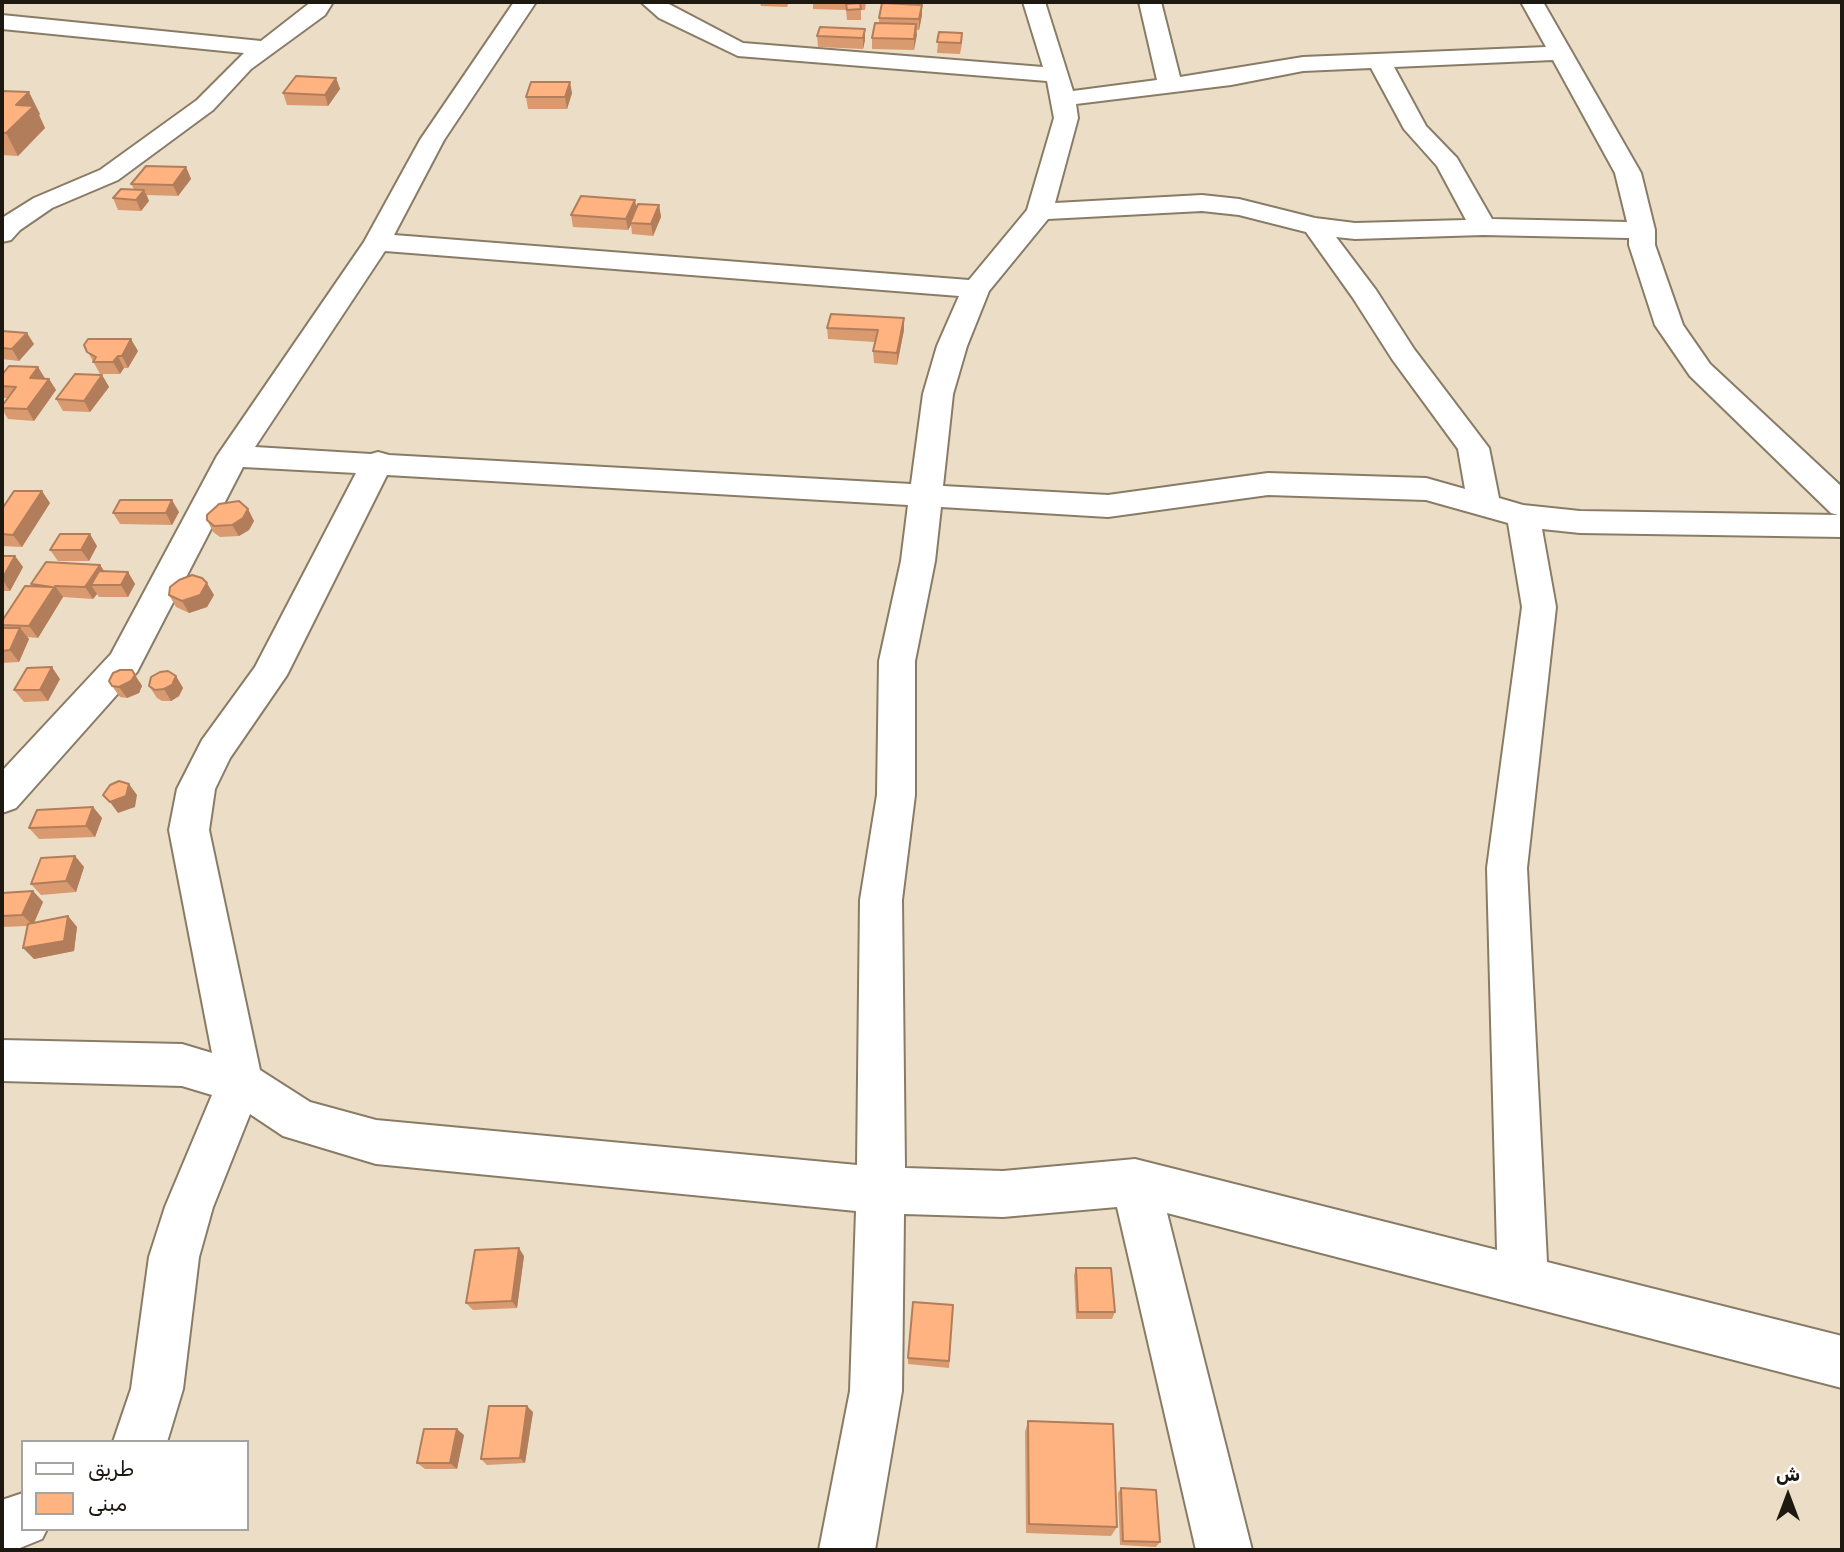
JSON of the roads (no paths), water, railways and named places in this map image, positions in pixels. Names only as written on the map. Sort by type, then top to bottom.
[{"type":"street","points":[[2,234],[11,224],[43,203],[108,175],[205,105],[243,64],[262,48],[293,29],[322,2]]},
{"type":"street","points":[[2,797],[124,663],[233,456],[377,242],[432,140],[525,2]]},
{"type":"street","points":[[652,2],[667,13],[738,49],[1060,87],[1170,86],[1303,64],[1559,53]]},
{"type":"street","points":[[847,1550],[876,1391],[881,1190],[881,900],[896,794],[897,661],[918,561],[938,394],[952,346],[976,289],[1040,212],[1066,118],[1060,87],[1034,2]]},
{"type":"street","points":[[1150,2],[1170,86]]},
{"type":"street","points":[[1532,2],[1628,173],[1642,230],[1642,245],[1669,325],[1700,370],[1842,505]]},
{"type":"street","points":[[2,22],[64,31],[262,48]]},
{"type":"street","points":[[1379,61],[1416,130],[1448,163],[1483,227]]},
{"type":"street","points":[[2,202],[43,203]]},
{"type":"street","points":[[1040,212],[1202,204],[1239,207],[1315,226],[1355,231],[1403,232],[1483,227],[1642,230]]},
{"type":"street","points":[[1315,226],[1366,296],[1402,353],[1473,448],[1484,504]]},
{"type":"street","points":[[377,242],[976,289]]},
{"type":"street","points":[[233,456],[378,462],[1108,506],[1268,484],[1426,489],[1523,516],[1580,522],[1842,526]]},
{"type":"street","points":[[141,1440],[157,1389],[174,1257],[189,1207],[240,1082],[189,830],[196,789],[215,750],[269,675],[378,462]]},
{"type":"street","points":[[1523,516],[1539,607],[1507,868],[1523,1280]]},
{"type":"street","points":[[2,1060],[182,1065],[240,1082],[299,1121],[376,1142],[881,1190],[1003,1194],[1135,1182],[1842,1362]]},
{"type":"street","points":[[1135,1182],[1224,1550]]},
{"type":"street","points":[[2,1527],[21,1521]]}]
